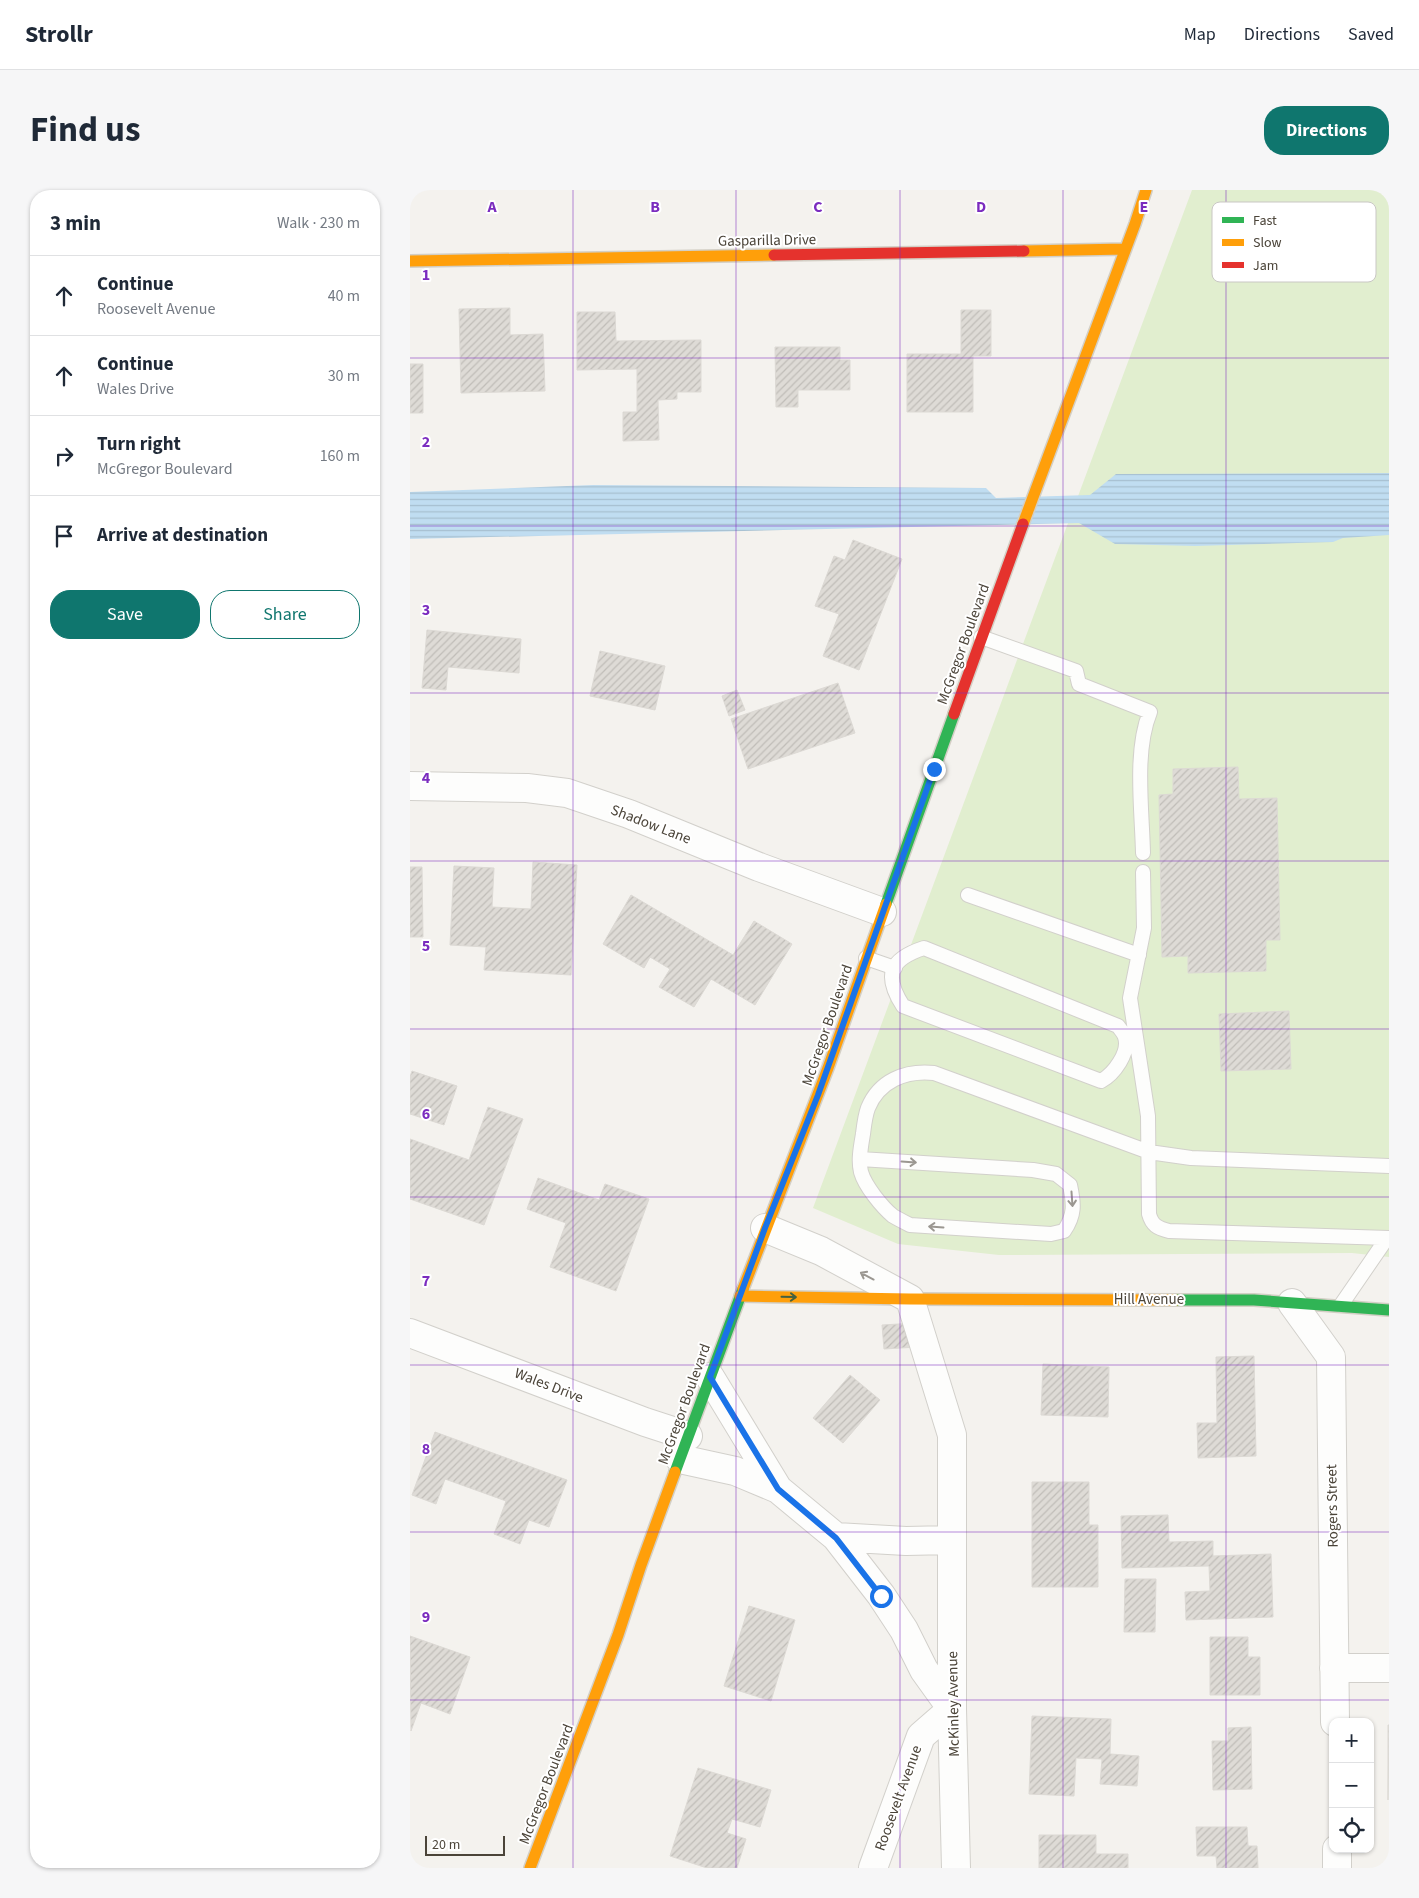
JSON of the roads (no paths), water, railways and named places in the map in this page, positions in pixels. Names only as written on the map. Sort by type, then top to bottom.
[{"type":"main road","name":"McGregor Boulevard","points":[[530,1868],[618,1635],[765,1228],[818,1095],[981,637],[1049,458],[1146,190]]},
{"type":"main road","name":"Gasparilla Drive","points":[[410,261],[1125,249]]},
{"type":"main road","name":"Hill Avenue","points":[[740,1296],[910,1299],[1254,1300],[1389,1310]]},
{"type":"street","name":"Shadow Lane","points":[[410,786],[526,788],[567,793],[629,814],[759,867],[882,912]]},
{"type":"street","name":"Hill Avenue","points":[[765,1228],[820,1252],[910,1299]]},
{"type":"street","name":"McKinley Avenue","points":[[910,1299],[952,1435],[952,1709],[956,1868]]},
{"type":"street","name":"Rogers Street","points":[[1292,1303],[1331,1357],[1335,1718]]},
{"type":"street","name":"Wales Drive","points":[[410,1333],[645,1422],[684,1448]]},
{"type":"street","points":[[710,1377],[778,1489]]},
{"type":"street","points":[[684,1448],[778,1489],[836,1538],[881,1596],[904,1630],[924,1670],[952,1709]]},
{"type":"street","points":[[836,1538],[906,1542],[951,1540]]},
{"type":"street","points":[[1334,1668],[1389,1668]]},
{"type":"street","name":"Roosevelt Avenue","points":[[873,1868],[921,1736],[952,1709]]},
{"type":"street","points":[[1337,1853],[1337,1868]]},
{"type":"lane","points":[[981,637],[1076,671],[1079,684],[1150,712],[1144,727],[1141,746],[1143,853]]},
{"type":"lane","points":[[1143,872],[1144,928],[1130,998],[1148,1116],[1149,1214],[1152,1223],[1160,1229],[1169,1230],[1388,1238]]},
{"type":"lane","points":[[968,896],[1139,955]]},
{"type":"lane","points":[[924,948],[1118,1026],[1125,1037],[1126,1048],[1114,1071],[1108,1078],[1101,1081],[903,1006],[895,993],[892,982],[895,968],[898,961],[905,956],[924,948]]},
{"type":"lane","points":[[866,958],[895,968]]},
{"type":"lane","points":[[1121,1058],[1140,1064]]},
{"type":"lane","points":[[860,1159],[1034,1170],[1056,1174],[1070,1186],[1073,1201],[1071,1221],[1064,1231],[1051,1234],[910,1225],[892,1215],[874,1196],[861,1172],[860,1159],[860,1150],[867,1109],[876,1092],[894,1078],[924,1072],[952,1079],[1149,1152],[1191,1158],[1389,1166]]},
{"type":"lane","points":[[1341,1305],[1388,1238]]},
{"type":"water","points":[[1389,473],[1389,535],[1343,538],[1333,542],[1195,546],[1115,544],[1079,523],[410,539],[410,492],[593,485],[986,488],[996,498],[1090,495],[1116,474]]}]
